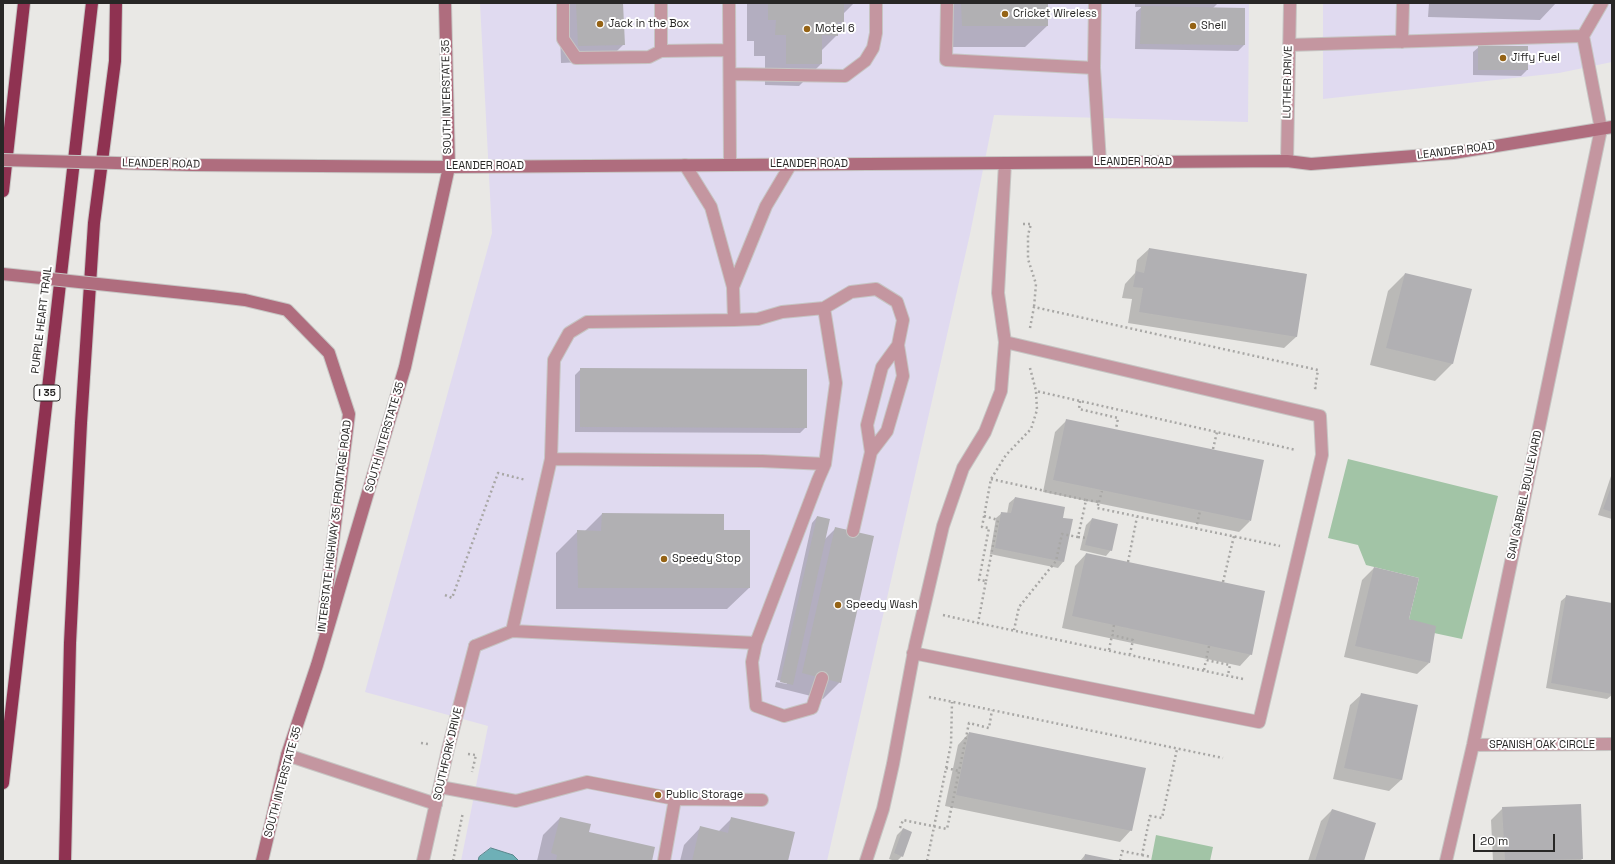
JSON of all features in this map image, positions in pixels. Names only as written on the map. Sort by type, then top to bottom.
[{"type":"highway","points":[[3,191],[24,3]]},
{"type":"highway","name":"PURPLE HEART TRAIL","points":[[3,783],[92,3]]},
{"type":"highway","points":[[65,861],[70,643],[81,423],[94,223],[115,61],[116,3]]},
{"type":"main road","name":"SOUTH INTERSTATE 35","points":[[262,861],[287,755],[317,665],[405,367],[449,167],[444,3]]},
{"type":"main road","name":"LEANDER ROAD","points":[[3,160],[192,165],[449,167],[1287,161],[1311,164],[1453,153],[1607,128]]},
{"type":"main road","name":"INTERSTATE HIGHWAY 35 FRONTAGE ROAD","points":[[3,274],[245,300],[287,310],[329,353],[349,414],[317,665]]},
{"type":"street","points":[[562,3],[564,39],[576,58],[649,57],[661,51],[729,50]]},
{"type":"street","points":[[661,3],[661,51]]},
{"type":"street","points":[[729,3],[730,165]]},
{"type":"street","points":[[730,74],[845,76],[865,61],[872,48],[876,33],[876,3]]},
{"type":"street","points":[[947,3],[946,60],[1094,68]]},
{"type":"street","points":[[1095,3],[1094,68],[1100,162]]},
{"type":"street","name":"LUTHER DRIVE","points":[[1287,161],[1290,3]]},
{"type":"street","points":[[1402,42],[1403,3]]},
{"type":"street","points":[[1602,3],[1583,36],[1607,128]]},
{"type":"street","points":[[1289,45],[1583,36]]},
{"type":"street","name":"SAN GABRIEL BOULEVARD","points":[[1446,861],[1473,745],[1607,128]]},
{"type":"street","points":[[866,861],[883,808],[893,764],[913,653],[943,526],[963,468],[985,432],[1001,391],[1005,342],[998,293],[1005,163]]},
{"type":"street","points":[[733,287],[766,206],[791,164]]},
{"type":"street","points":[[685,165],[711,207],[733,287],[734,320]]},
{"type":"street","points":[[756,643],[512,631],[551,459],[554,360],[569,333],[587,322],[758,319],[782,312],[824,308],[851,292],[876,289],[897,302],[903,320],[898,345],[903,376],[887,431],[871,452]]},
{"type":"street","points":[[822,678],[812,708],[784,716],[756,706],[752,662],[756,643],[825,464],[836,383],[824,308]]},
{"type":"street","points":[[913,653],[1259,722],[1322,455],[1320,416],[1005,342]]},
{"type":"street","points":[[853,531],[871,452],[867,425],[882,367],[898,345]]},
{"type":"street","points":[[551,459],[762,461],[825,464]]},
{"type":"street","name":"SOUTHFORK DRIVE","points":[[423,861],[474,646],[512,631]]},
{"type":"street","name":"SPANISH OAK CIRCLE","points":[[1473,745],[1612,744]]},
{"type":"street","points":[[287,755],[436,804]]},
{"type":"street","points":[[440,787],[516,801],[587,782],[675,800],[762,800]]},
{"type":"street","points":[[664,861],[675,800]]},
{"type":"path","points":[[1023,224],[1031,224],[1028,235],[1028,259],[1036,284],[1030,331]]},
{"type":"path","points":[[1034,307],[1318,370],[1315,388],[1319,388]]},
{"type":"path","points":[[986,581],[979,580],[989,528],[982,527],[991,479],[1006,455],[1031,429],[1037,410],[1036,391],[1030,368]]},
{"type":"path","points":[[1036,391],[1296,450]]},
{"type":"path","points":[[1080,401],[1079,409],[1118,418],[1116,429]]},
{"type":"path","points":[[1213,449],[1217,432]]},
{"type":"path","points":[[445,595],[452,598],[498,473],[545,484]]},
{"type":"path","points":[[991,479],[1099,502]]},
{"type":"path","points":[[1102,490],[1097,508],[1300,550]]},
{"type":"path","points":[[1078,537],[1086,500]]},
{"type":"path","points":[[1196,529],[1200,510]]},
{"type":"path","points":[[978,623],[998,520],[984,516]]},
{"type":"path","points":[[1128,562],[1137,516]]},
{"type":"path","points":[[1014,630],[1019,607],[1056,561],[1062,534],[1087,538]]},
{"type":"path","points":[[1223,582],[1234,536]]},
{"type":"path","points":[[941,615],[1242,678]]},
{"type":"path","points":[[1109,650],[1114,625]]},
{"type":"path","points":[[1112,635],[1133,640],[1130,654]]},
{"type":"path","points":[[1204,670],[1209,646]]},
{"type":"path","points":[[1206,660],[1230,665],[1228,675]]},
{"type":"path","points":[[929,697],[1224,758]]},
{"type":"path","points":[[927,861],[951,744],[952,702]]},
{"type":"path","points":[[898,834],[903,820],[947,830],[969,723],[989,728],[992,710]]},
{"type":"path","points":[[1142,855],[1150,816],[1162,818],[1177,749]]},
{"type":"path","points":[[466,754],[476,755],[473,765]]},
{"type":"path","points":[[946,768],[960,771]]},
{"type":"path","points":[[452,861],[460,829]]},
{"type":"path","points":[[1120,861],[1122,851],[1151,857]]},
{"type":"shaded area","points":[[480,3],[1249,3],[1248,122],[994,115],[970,234],[827,861],[461,861],[488,726],[365,692],[492,233]]},
{"type":"shaded area","points":[[1323,3],[1612,3],[1612,62],[1559,73],[1323,99]]},
{"type":"green space","points":[[1348,459],[1498,496],[1462,639],[1434,633],[1409,619],[1419,578],[1366,565],[1358,545],[1328,538]]},
{"type":"green space","points":[[1156,835],[1213,847],[1210,861],[1151,861]]},
{"type":"water","points":[[491,848],[513,855],[519,861],[478,861],[479,857]]},
{"type":"building","name":"Jack in the Box","points":[[576,3],[623,3],[625,45],[578,46]]},
{"type":"building","name":"Motel 6","points":[[768,3],[844,3],[844,23],[838,22],[838,36],[822,35],[822,64],[786,64],[786,35],[775,35],[776,20],[768,20]]},
{"type":"building","name":"Cricket Wireless","points":[[961,3],[1048,3],[1048,26],[962,26]]},
{"type":"building","name":"Shell","points":[[1141,6],[1245,8],[1245,45],[1140,44]]},
{"type":"building","name":"Jiffy Fuel","points":[[1478,46],[1528,46],[1528,70],[1478,70]]},
{"type":"building","points":[[1149,248],[1307,274],[1297,337],[1139,312],[1143,288],[1133,287],[1136,271],[1144,273]]},
{"type":"building","points":[[1405,273],[1472,289],[1453,364],[1386,348]]},
{"type":"building","points":[[580,368],[807,369],[807,428],[580,427]]},
{"type":"building","points":[[1066,419],[1264,460],[1251,521],[1053,480]]},
{"type":"building","points":[[1612,484],[1612,512],[1603,509]]},
{"type":"building","points":[[1015,497],[1065,507],[1063,518],[1073,519],[1064,562],[995,548],[1001,512],[1011,513]]},
{"type":"building","name":"Speedy Stop","points":[[602,513],[724,514],[724,530],[750,530],[750,588],[578,588],[577,530],[601,531]]},
{"type":"building","points":[[817,516],[830,519],[793,685],[780,682]]},
{"type":"building","points":[[1092,518],[1118,524],[1112,551],[1085,545]]},
{"type":"building","name":"Speedy Wash","points":[[835,527],[874,536],[841,683],[802,673]]},
{"type":"building","points":[[1086,553],[1265,591],[1252,655],[1072,616]]},
{"type":"building","points":[[1374,567],[1419,578],[1409,619],[1436,626],[1430,663],[1355,646]]},
{"type":"building","points":[[1566,595],[1612,603],[1612,694],[1551,683]]},
{"type":"building","points":[[1361,693],[1418,705],[1402,780],[1344,768]]},
{"type":"building","points":[[969,732],[1146,768],[1132,831],[956,795]]},
{"type":"building","points":[[1581,804],[1583,859],[1505,861],[1502,807]]},
{"type":"building","points":[[1332,809],[1376,823],[1364,861],[1315,861]]},
{"type":"building","points":[[560,817],[591,824],[589,832],[655,847],[652,861],[556,861],[557,855],[551,853]]},
{"type":"building","points":[[731,817],[795,832],[788,861],[692,861],[700,826],[728,833]]},
{"type":"building","points":[[903,828],[912,832],[903,857],[894,853]]},
{"type":"building","points":[[1085,854],[1114,860],[1114,861],[1084,861]]},
{"type":"place","name":"Cricket Wireless","points":[[1005,14]]},
{"type":"place","name":"Jack in the Box","points":[[600,24]]},
{"type":"place","name":"Shell","points":[[1193,26]]},
{"type":"place","name":"Motel 6","points":[[807,29]]},
{"type":"place","name":"Jiffy Fuel","points":[[1503,58]]},
{"type":"place","name":"Speedy Stop","points":[[664,559]]},
{"type":"place","name":"Speedy Wash","points":[[838,605]]},
{"type":"place","name":"Public Storage","points":[[658,795]]}]
